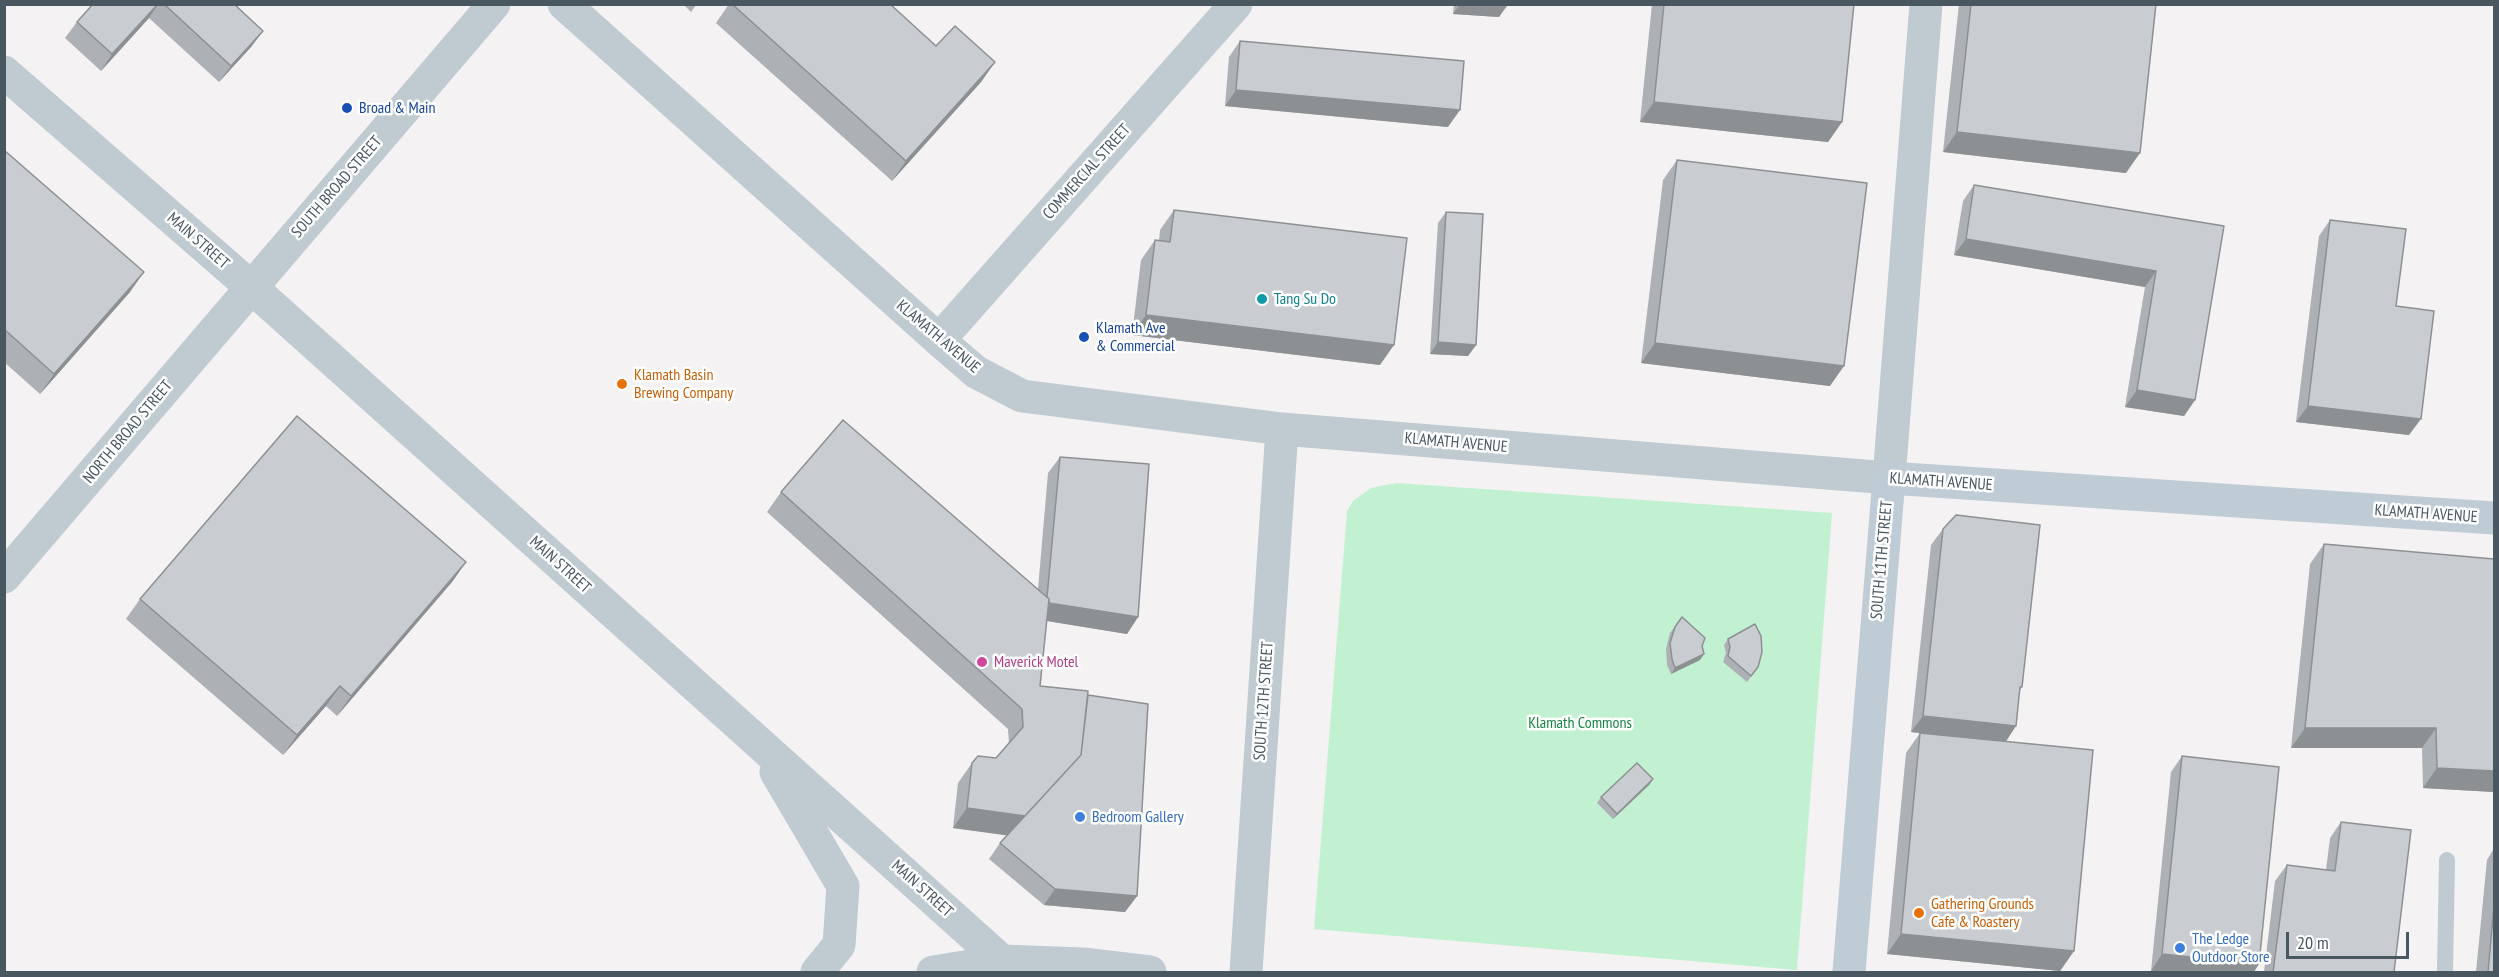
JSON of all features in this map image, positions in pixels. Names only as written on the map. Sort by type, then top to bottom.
[{"type":"main road","name":"KLAMATH AVENUE","points":[[1889,478],[2494,518]]},
{"type":"main road","name":"SOUTH 11TH STREET","points":[[1849,972],[1889,478]]},
{"type":"street","name":"SOUTH BROAD STREET","points":[[251,287],[494,4]]},
{"type":"street","name":"KLAMATH AVENUE","points":[[564,4],[976,372],[1022,396],[1282,429],[1889,478]]},
{"type":"street","name":"COMMERCIAL STREET","points":[[939,340],[1236,4]]},
{"type":"street","name":"SOUTH 11TH STREET","points":[[1889,478],[1926,4]]},
{"type":"street","name":"MAIN STREET","points":[[4,72],[251,287],[1002,961]]},
{"type":"street","name":"NORTH BROAD STREET","points":[[4,577],[251,287]]},
{"type":"street","name":"SOUTH 12TH STREET","points":[[1246,972],[1282,429]]},
{"type":"street","points":[[758,743],[843,886],[839,945],[817,972]]},
{"type":"street","points":[[933,972],[1002,961],[1083,964],[1112,970],[1150,972]]},
{"type":"lane","points":[[2445,972],[2447,860]]},
{"type":"green space","name":"Klamath Commons","points":[[1396,483],[1832,513],[1797,970],[1314,929],[1347,511],[1353,501],[1371,488]]},
{"type":"building","points":[[93,4],[158,4],[112,54],[77,22]]},
{"type":"building","points":[[164,4],[234,4],[263,31],[231,66]]},
{"type":"building","points":[[732,4],[890,4],[936,46],[955,26],[995,62],[906,161]]},
{"type":"building","points":[[1664,4],[1854,4],[1842,122],[1654,102]]},
{"type":"building","points":[[1971,4],[2156,4],[2140,153],[1957,132]]},
{"type":"building","points":[[1240,41],[1464,61],[1460,110],[1236,90]]},
{"type":"building","points":[[4,150],[144,272],[54,374],[4,329]]},
{"type":"building","points":[[1677,160],[1867,183],[1844,366],[1655,343]]},
{"type":"building","points":[[1974,185],[2224,226],[2195,400],[2137,390],[2156,271],[1966,239]]},
{"type":"building","name":"Tang Su Do","points":[[1174,210],[1407,238],[1394,345],[1146,315],[1155,240],[1170,242]]},
{"type":"building","points":[[1446,212],[1483,214],[1476,345],[1438,342]]},
{"type":"building","points":[[2330,220],[2406,229],[2396,306],[2434,311],[2421,419],[2308,406]]},
{"type":"building","points":[[297,416],[466,562],[351,696],[340,686],[297,735],[140,599]]},
{"type":"building","name":"Maverick Motel","points":[[843,420],[1049,599],[1040,686],[1088,691],[1081,755],[1025,816],[967,808],[972,763],[978,756],[996,758],[1023,727],[1022,709],[781,492]]},
{"type":"building","points":[[1060,457],[1149,464],[1138,617],[1049,603],[1047,597]]},
{"type":"building","points":[[1956,515],[2040,525],[2016,726],[1923,716],[1943,529]]},
{"type":"building","points":[[2324,544],[2494,559],[2494,771],[2437,768],[2436,728],[2305,728]]},
{"type":"building","points":[[1682,617],[1705,638],[1702,646],[1704,654],[1675,668],[1670,643],[1675,627]]},
{"type":"building","points":[[1755,624],[1761,636],[1762,652],[1758,667],[1751,676],[1728,656],[1730,647],[1728,639]]},
{"type":"building","name":"Bedroom Gallery","points":[[1088,695],[1148,704],[1137,896],[1055,889],[1000,843],[1081,755]]},
{"type":"building","points":[[1920,733],[2093,750],[2074,951],[1901,934]]},
{"type":"building","points":[[2182,756],[2279,767],[2259,964],[2162,954]]},
{"type":"building","points":[[1637,763],[1653,779],[1617,814],[1601,797]]},
{"type":"building","points":[[2341,822],[2411,830],[2394,972],[2273,972],[2287,865],[2335,871]]},
{"type":"building","points":[[2494,906],[2494,972],[2488,972]]},
{"type":"place","name":"Broad & Main","points":[[347,108]]},
{"type":"place","name":"Tang Su Do","points":[[1262,299]]},
{"type":"place","name":"Klamath Ave & Commercial","points":[[1084,337]]},
{"type":"place","name":"Klamath Basin Brewing Company","points":[[622,384]]},
{"type":"place","name":"Maverick Motel","points":[[982,662]]},
{"type":"place","name":"Bedroom Gallery","points":[[1080,817]]},
{"type":"place","name":"Gathering Grounds Cafe & Roastery","points":[[1919,913]]},
{"type":"place","name":"The Ledge Outdoor Store","points":[[2180,948]]}]
